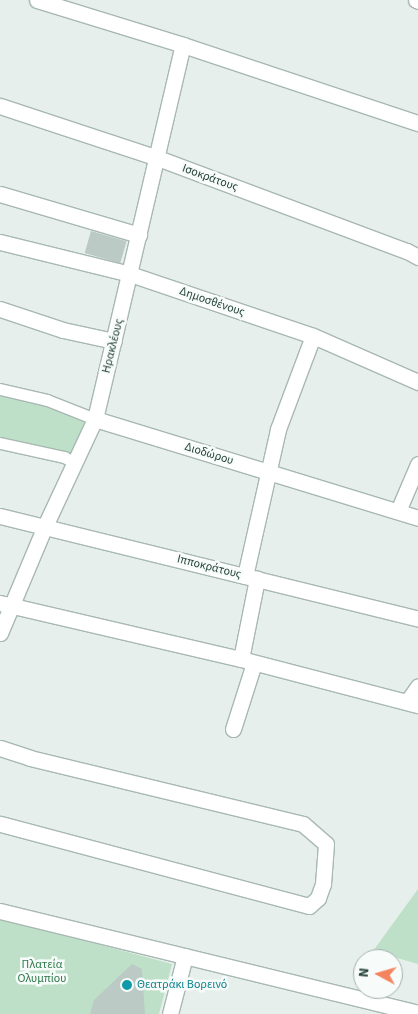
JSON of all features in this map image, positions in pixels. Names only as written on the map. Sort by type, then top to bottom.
[{"type":"street","points":[[44,1],[418,123]]},
{"type":"street","name":"Ηρακλέους","points":[[0,633],[6,604],[46,526],[96,419],[155,157],[183,45]]},
{"type":"street","name":"Ισοκράτους","points":[[0,106],[155,157],[418,257]]},
{"type":"street","points":[[0,194],[139,234]]},
{"type":"street","name":"Δημοσθένους","points":[[0,242],[130,274],[313,336],[418,382]]},
{"type":"street","points":[[0,309],[64,330],[114,341]]},
{"type":"street","points":[[233,729],[248,661],[251,578],[269,472],[278,429],[313,336]]},
{"type":"street","name":"Διοδώρου","points":[[0,388],[47,400],[96,419],[418,518]]},
{"type":"street","points":[[0,443],[64,457],[75,462]]},
{"type":"street","points":[[398,511],[418,464]]},
{"type":"street","name":"Ιπποκράτους","points":[[0,516],[418,620]]},
{"type":"street","points":[[6,604],[248,661],[413,704],[418,686]]},
{"type":"street","points":[[0,748],[30,758],[303,824],[326,844],[322,884],[318,898],[309,906],[0,824]]},
{"type":"street","points":[[0,911],[418,1013]]},
{"type":"street","points":[[170,1014],[184,956]]},
{"type":"green space","points":[[0,391],[95,419],[75,463],[0,445]]},
{"type":"green space","points":[[418,889],[418,964],[403,960],[403,949],[374,949]]},
{"type":"green space","name":"Πλατεία Ολυμπίου","points":[[0,918],[172,964],[159,1014],[0,1014]]},
{"type":"building","points":[[91,231],[127,241],[120,263],[85,253]]},
{"type":"building","name":"Θεατράκι Βορεινό","points":[[132,964],[142,969],[145,1014],[90,1014],[94,1000]]},
{"type":"place","name":"Θεατράκι Βορεινό","points":[[127,985]]}]
